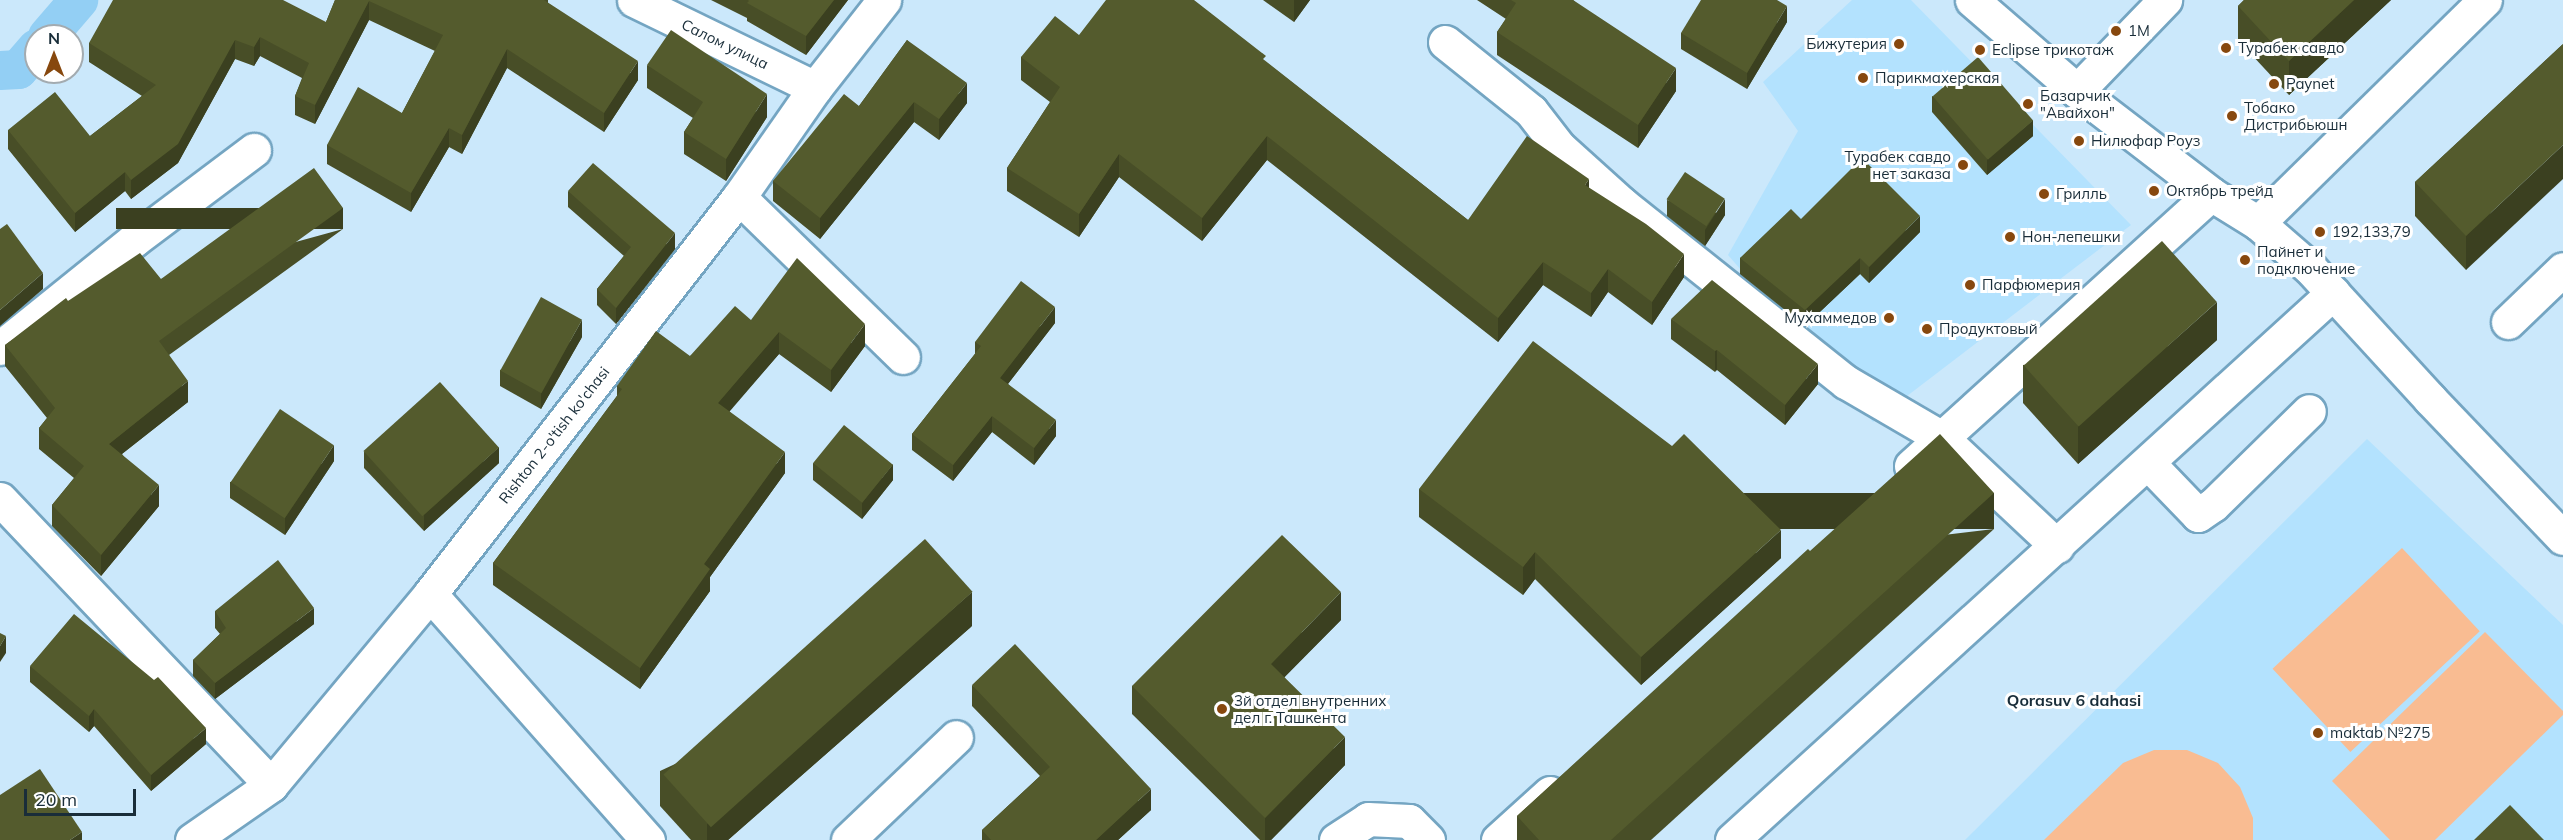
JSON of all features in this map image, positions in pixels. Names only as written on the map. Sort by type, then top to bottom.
[{"type":"street","name":"Салом улица","points":[[634,0],[815,88]]},
{"type":"street","name":"Rishton 2-o'tish ko'chasi","points":[[192,840],[271,785],[430,594],[739,197],[815,88],[884,0]]},
{"type":"street","points":[[1972,0],[2077,91],[2211,194],[2258,223],[2310,268],[2563,538]]},
{"type":"street","points":[[2077,91],[2165,0]]},
{"type":"street","points":[[2258,223],[2485,0]]},
{"type":"street","points":[[1445,42],[1531,111],[1559,147],[1622,204],[1846,382],[1942,438],[2057,546]]},
{"type":"street","points":[[0,348],[134,240],[254,150]]},
{"type":"street","points":[[1889,486],[2211,194]]},
{"type":"street","points":[[739,197],[903,357]]},
{"type":"street","points":[[2508,322],[2563,268]]},
{"type":"street","points":[[1732,840],[2333,293]]},
{"type":"street","points":[[2148,463],[2198,514],[2212,505],[2309,411]]},
{"type":"street","points":[[0,498],[271,785]]},
{"type":"street","points":[[430,594],[648,840]]},
{"type":"street","points":[[849,840],[956,737]]},
{"type":"street","points":[[1498,840],[1569,776]]},
{"type":"street","points":[[1336,840],[1368,819],[1409,821],[1428,840]]},
{"type":"shaded area","points":[[1852,0],[1911,0],[2131,225],[1873,422],[1728,255],[1798,131],[1763,82]]},
{"type":"shaded area","name":"maktab №275","points":[[2367,439],[2563,625],[2563,840],[1965,840]]},
{"type":"shaded area","points":[[2402,548],[2480,631],[2350,752],[2273,669]]},
{"type":"shaded area","points":[[2485,632],[2563,711],[2563,715],[2435,840],[2390,840],[2332,781]]},
{"type":"shaded area","points":[[2154,750],[2187,750],[2218,763],[2240,787],[2253,818],[2253,840],[2044,840],[2123,763]]},
{"type":"building","points":[[113,0],[283,0],[326,22],[335,0],[544,0],[638,61],[604,113],[507,49],[462,135],[449,128],[411,193],[327,145],[358,87],[402,113],[443,35],[369,1],[315,105],[295,96],[309,63],[260,37],[254,47],[235,40],[178,144],[131,180],[125,172],[75,213],[8,130],[55,92],[90,136],[156,85],[89,43]]},
{"type":"building","points":[[748,0],[834,0],[806,36],[747,3]]},
{"type":"building","points":[[1106,0],[1194,0],[1266,56],[1263,59],[1468,220],[1527,136],[1589,179],[1585,185],[1646,224],[1684,254],[1652,302],[1608,269],[1591,293],[1543,262],[1498,318],[1267,136],[1202,218],[1119,154],[1079,214],[1007,168],[1060,87],[1021,57],[1055,16],[1079,35]]},
{"type":"building","points":[[1511,0],[1573,0],[1676,68],[1638,125],[1497,32],[1516,3]]},
{"type":"building","points":[[1701,0],[1777,0],[1787,6],[1747,73],[1681,33]]},
{"type":"building","points":[[2244,0],[2354,0],[2289,61],[2238,6]]},
{"type":"building","points":[[671,30],[767,94],[726,159],[684,132],[703,102],[647,65]]},
{"type":"building","points":[[907,40],[967,83],[939,119],[914,102],[820,218],[773,181],[844,94],[859,106]]},
{"type":"building","points":[[2563,44],[2563,145],[2466,236],[2415,182]]},
{"type":"building","points":[[1978,57],[2033,120],[1988,160],[1933,96]]},
{"type":"building","points":[[1862,158],[1920,216],[1869,267],[1860,258],[1805,310],[1740,258],[1791,209],[1801,219]]},
{"type":"building","points":[[593,163],[675,233],[616,308],[597,289],[631,247],[568,191]]},
{"type":"building","points":[[314,168],[343,208],[159,341],[188,381],[109,444],[159,485],[101,555],[52,505],[84,466],[39,428],[55,408],[5,345],[66,298],[68,301],[140,253],[161,279]]},
{"type":"building","points":[[1685,172],[1725,199],[1706,226],[1667,199]]},
{"type":"building","points":[[7,224],[43,273],[0,310],[0,229]]},
{"type":"building","points":[[2162,241],[2217,302],[2079,426],[2024,365]]},
{"type":"building","points":[[797,258],[865,324],[831,370],[779,332],[718,403],[785,452],[704,564],[710,569],[640,668],[493,563],[622,389],[617,386],[656,331],[690,356],[735,306],[751,320]]},
{"type":"building","points":[[1712,280],[1818,364],[1785,405],[1717,350],[1715,351],[1671,319]]},
{"type":"building","points":[[1021,281],[1055,307],[1000,378],[1056,420],[1034,448],[992,416],[953,465],[912,434],[981,346],[975,342]]},
{"type":"building","points":[[541,297],[582,320],[541,393],[500,370]]},
{"type":"building","points":[[1533,341],[1672,446],[1684,434],[1781,530],[1641,657],[1535,552],[1523,567],[1419,489]]},
{"type":"building","points":[[440,382],[499,447],[422,516],[363,451]]},
{"type":"building","points":[[280,409],[334,445],[285,518],[231,482]]},
{"type":"building","points":[[844,425],[893,465],[862,503],[813,463]]},
{"type":"building","points":[[1940,434],[1994,493],[1611,840],[1539,840],[1517,816],[1808,549],[1810,551]]},
{"type":"building","points":[[1282,535],[1341,592],[1271,664],[1345,737],[1265,818],[1132,686]]},
{"type":"building","points":[[925,539],[973,592],[711,827],[663,775]]},
{"type":"building","points":[[278,560],[314,608],[215,683],[193,660],[226,628],[215,611]]},
{"type":"building","points":[[74,614],[154,680],[158,677],[206,728],[151,775],[94,709],[89,716],[30,666]]},
{"type":"building","points":[[0,633],[6,636],[0,646]]},
{"type":"building","points":[[1015,644],[1151,789],[1096,840],[991,840],[982,830],[1050,767],[972,685]]},
{"type":"building","points":[[40,769],[82,832],[70,840],[0,840],[0,795]]},
{"type":"building","points":[[2510,805],[2544,840],[2474,840]]},
{"type":"waterway","points":[[57,24],[78,0]]},
{"type":"waterway","points":[[0,70],[18,69],[24,62]]},
{"type":"place","name":"1М","points":[[2116,31]]},
{"type":"place","name":"Бижутерия","points":[[1899,44]]},
{"type":"place","name":"Турабек савдо","points":[[2226,48]]},
{"type":"place","name":"Eclipse трикотаж","points":[[1980,50]]},
{"type":"place","name":"Парикмахерская","points":[[1863,78]]},
{"type":"place","name":"Paynet","points":[[2274,84]]},
{"type":"place","name":"Базарчик \"Авайхон\"","points":[[2028,104]]},
{"type":"place","name":"Тобако Дистрибьюшн","points":[[2232,116]]},
{"type":"place","name":"Нилюфар Роуз","points":[[2079,141]]},
{"type":"place","name":"Турабек савдо нет заказа","points":[[1963,165]]},
{"type":"place","name":"Октябрь трейд","points":[[2154,191]]},
{"type":"place","name":"Грилль","points":[[2044,194]]},
{"type":"place","name":"192,133,79","points":[[2320,232]]},
{"type":"place","name":"Нон-лепешки","points":[[2010,237]]},
{"type":"place","name":"Пайнет и подключение","points":[[2245,260]]},
{"type":"place","name":"Парфюмерия","points":[[1970,285]]},
{"type":"place","name":"Мухаммедов","points":[[1889,318]]},
{"type":"place","name":"Продуктовый","points":[[1927,329]]},
{"type":"place","name":"3й отдел внутренних дел г. Ташкента","points":[[1222,709]]},
{"type":"place","name":"maktab №275","points":[[2318,733]]},
{"type":"district","name":"Qorasuv 6 dahasi","points":[[2074,700]]}]
